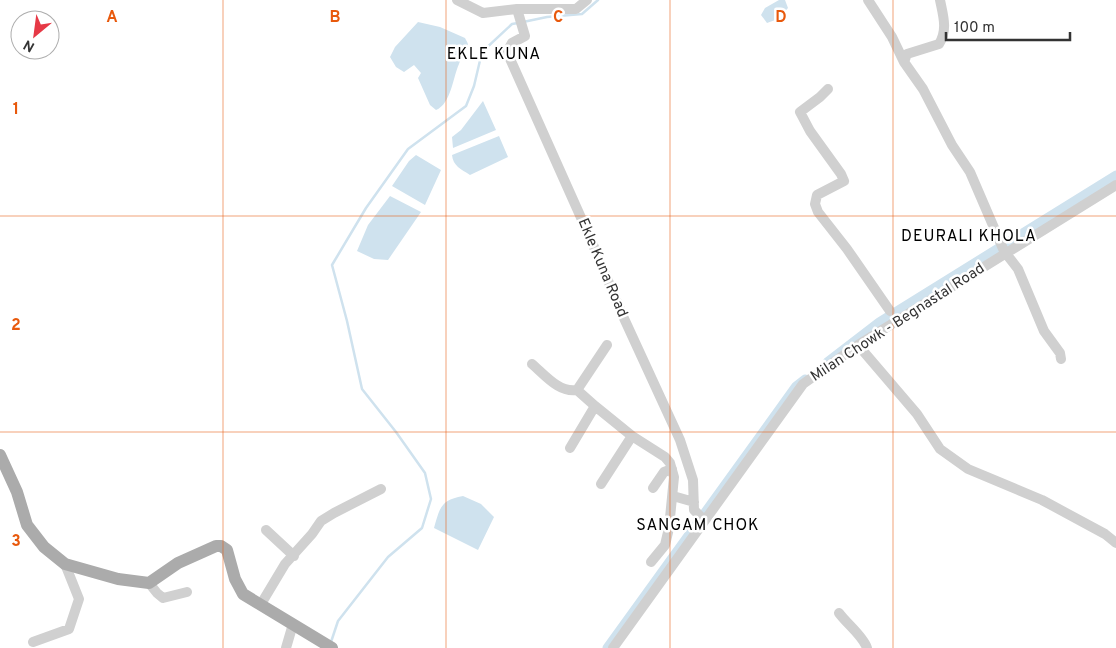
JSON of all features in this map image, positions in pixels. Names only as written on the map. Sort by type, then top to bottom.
[{"type":"main road","points":[[0,455],[18,492],[27,525],[44,547],[65,564],[118,578],[149,583],[178,563],[216,546],[221,546],[227,550],[235,579],[243,594],[332,648]]},
{"type":"street","points":[[457,0],[483,13],[518,9],[576,9],[587,0]]},
{"type":"street","points":[[868,0],[892,37],[904,62],[923,89],[952,145],[970,172],[1005,253],[1018,269],[1044,331],[1060,353],[1061,359]]},
{"type":"street","points":[[904,62],[907,54],[939,44],[944,36],[944,21],[940,0]]},
{"type":"street","name":"Ekle Kuna Road","points":[[518,9],[525,36],[512,43],[507,52],[622,314],[680,440],[693,480],[694,506]]},
{"type":"street","points":[[828,89],[800,112],[810,131],[844,181],[818,195],[815,204],[818,212],[890,310]]},
{"type":"street","name":"Milan Chowk - Begnastal Road","points":[[613,648],[803,384],[858,345],[1116,185]]},
{"type":"street","points":[[858,345],[917,414],[940,449],[968,469],[1042,500],[1104,534],[1116,543]]},
{"type":"street","points":[[532,364],[563,389],[577,390],[607,346]]},
{"type":"street","points":[[577,390],[632,436],[665,457],[670,463],[674,477],[665,544],[651,562]]},
{"type":"street","points":[[570,448],[595,406]]},
{"type":"street","points":[[601,484],[632,436]]},
{"type":"street","points":[[653,488],[664,472],[672,469]]},
{"type":"street","points":[[261,604],[285,564],[294,556],[321,521],[334,512],[382,490]]},
{"type":"street","points":[[672,496],[694,506],[704,520]]},
{"type":"street","points":[[266,530],[294,556]]},
{"type":"street","points":[[33,642],[69,629],[79,599],[65,564]]},
{"type":"street","points":[[149,583],[163,598],[187,592]]},
{"type":"street","points":[[839,613],[848,626],[865,641],[867,648]]},
{"type":"street","points":[[286,648],[293,624]]},
{"type":"water","points":[[779,0],[785,0],[788,8],[778,19],[767,23],[761,15],[765,8]]},
{"type":"water","points":[[418,22],[440,27],[465,38],[468,44],[448,96],[441,107],[436,110],[430,105],[418,78],[421,73],[414,65],[404,72],[396,67],[390,57],[395,47]]},
{"type":"water","points":[[483,101],[496,130],[453,148],[452,137],[461,130]]},
{"type":"water","points":[[499,136],[508,157],[470,175],[454,162],[452,155]]},
{"type":"water","points":[[416,155],[441,170],[425,205],[392,186],[409,161]]},
{"type":"water","points":[[390,196],[421,212],[388,260],[374,259],[357,251],[368,225]]},
{"type":"water","points":[[463,496],[481,504],[494,517],[478,550],[434,528],[440,510],[446,502]]},
{"type":"waterway","points":[[523,22],[547,17],[582,14],[598,0]]},
{"type":"waterway","points":[[331,642],[338,621],[388,557],[422,528],[431,499],[425,473],[362,389],[332,265],[366,208],[408,149],[466,106],[474,86],[482,52],[512,24],[518,23]]},
{"type":"waterway","points":[[827,362],[879,322],[1116,175]]},
{"type":"waterway","points":[[607,648],[796,386],[805,379]]},
{"type":"district","name":"EKLE KUNA","points":[[494,55]]},
{"type":"district","name":"DEURALI KHOLA","points":[[969,237]]},
{"type":"district","name":"SANGAM CHOK","points":[[698,526]]}]
